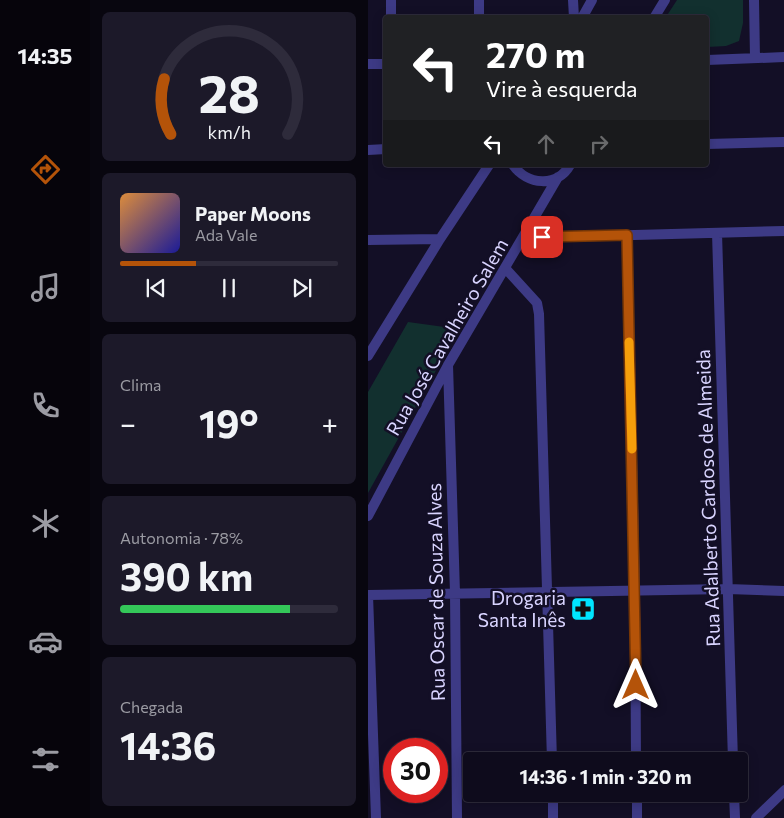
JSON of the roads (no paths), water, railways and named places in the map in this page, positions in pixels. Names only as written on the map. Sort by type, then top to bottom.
[{"type":"street","points":[[391,0],[391,15]]},
{"type":"street","points":[[479,0],[480,15]]},
{"type":"street","points":[[573,0],[574,15]]},
{"type":"street","points":[[584,15],[592,0]]},
{"type":"street","points":[[656,15],[665,0]]},
{"type":"street","points":[[754,0],[755,58]]},
{"type":"street","points":[[709,60],[784,57]]},
{"type":"street","points":[[368,64],[383,64]]},
{"type":"street","points":[[709,144],[784,142]]},
{"type":"street","points":[[368,150],[383,149]]},
{"type":"street","points":[[368,356],[440,239],[488,167]]},
{"type":"street","points":[[515,167],[521,174],[532,180],[546,181],[558,177]]},
{"type":"street","name":"Rua José Cavalheiro Salem","points":[[368,516],[448,365],[506,269],[558,177],[568,167]]},
{"type":"street","points":[[524,238],[784,231]]},
{"type":"street","name":"Rua Adalberto Cardoso de Almeida","points":[[717,233],[733,752]]},
{"type":"street","points":[[627,235],[635,590],[636,752]]},
{"type":"street","points":[[368,240],[440,239]]},
{"type":"street","points":[[506,269],[538,303],[552,752]]},
{"type":"street","name":"Rua Oscar de Souza Alves","points":[[448,365],[455,592],[457,818]]},
{"type":"street","points":[[376,818],[368,595],[455,592],[728,589],[784,591]]},
{"type":"street","points":[[756,818],[784,790]]},
{"type":"street","points":[[553,802],[553,818]]},
{"type":"street","points":[[636,802],[637,818]]},
{"type":"street","points":[[734,802],[735,818]]},
{"type":"place","name":"Drogaria Santa Inês","points":[[583,609]]}]
